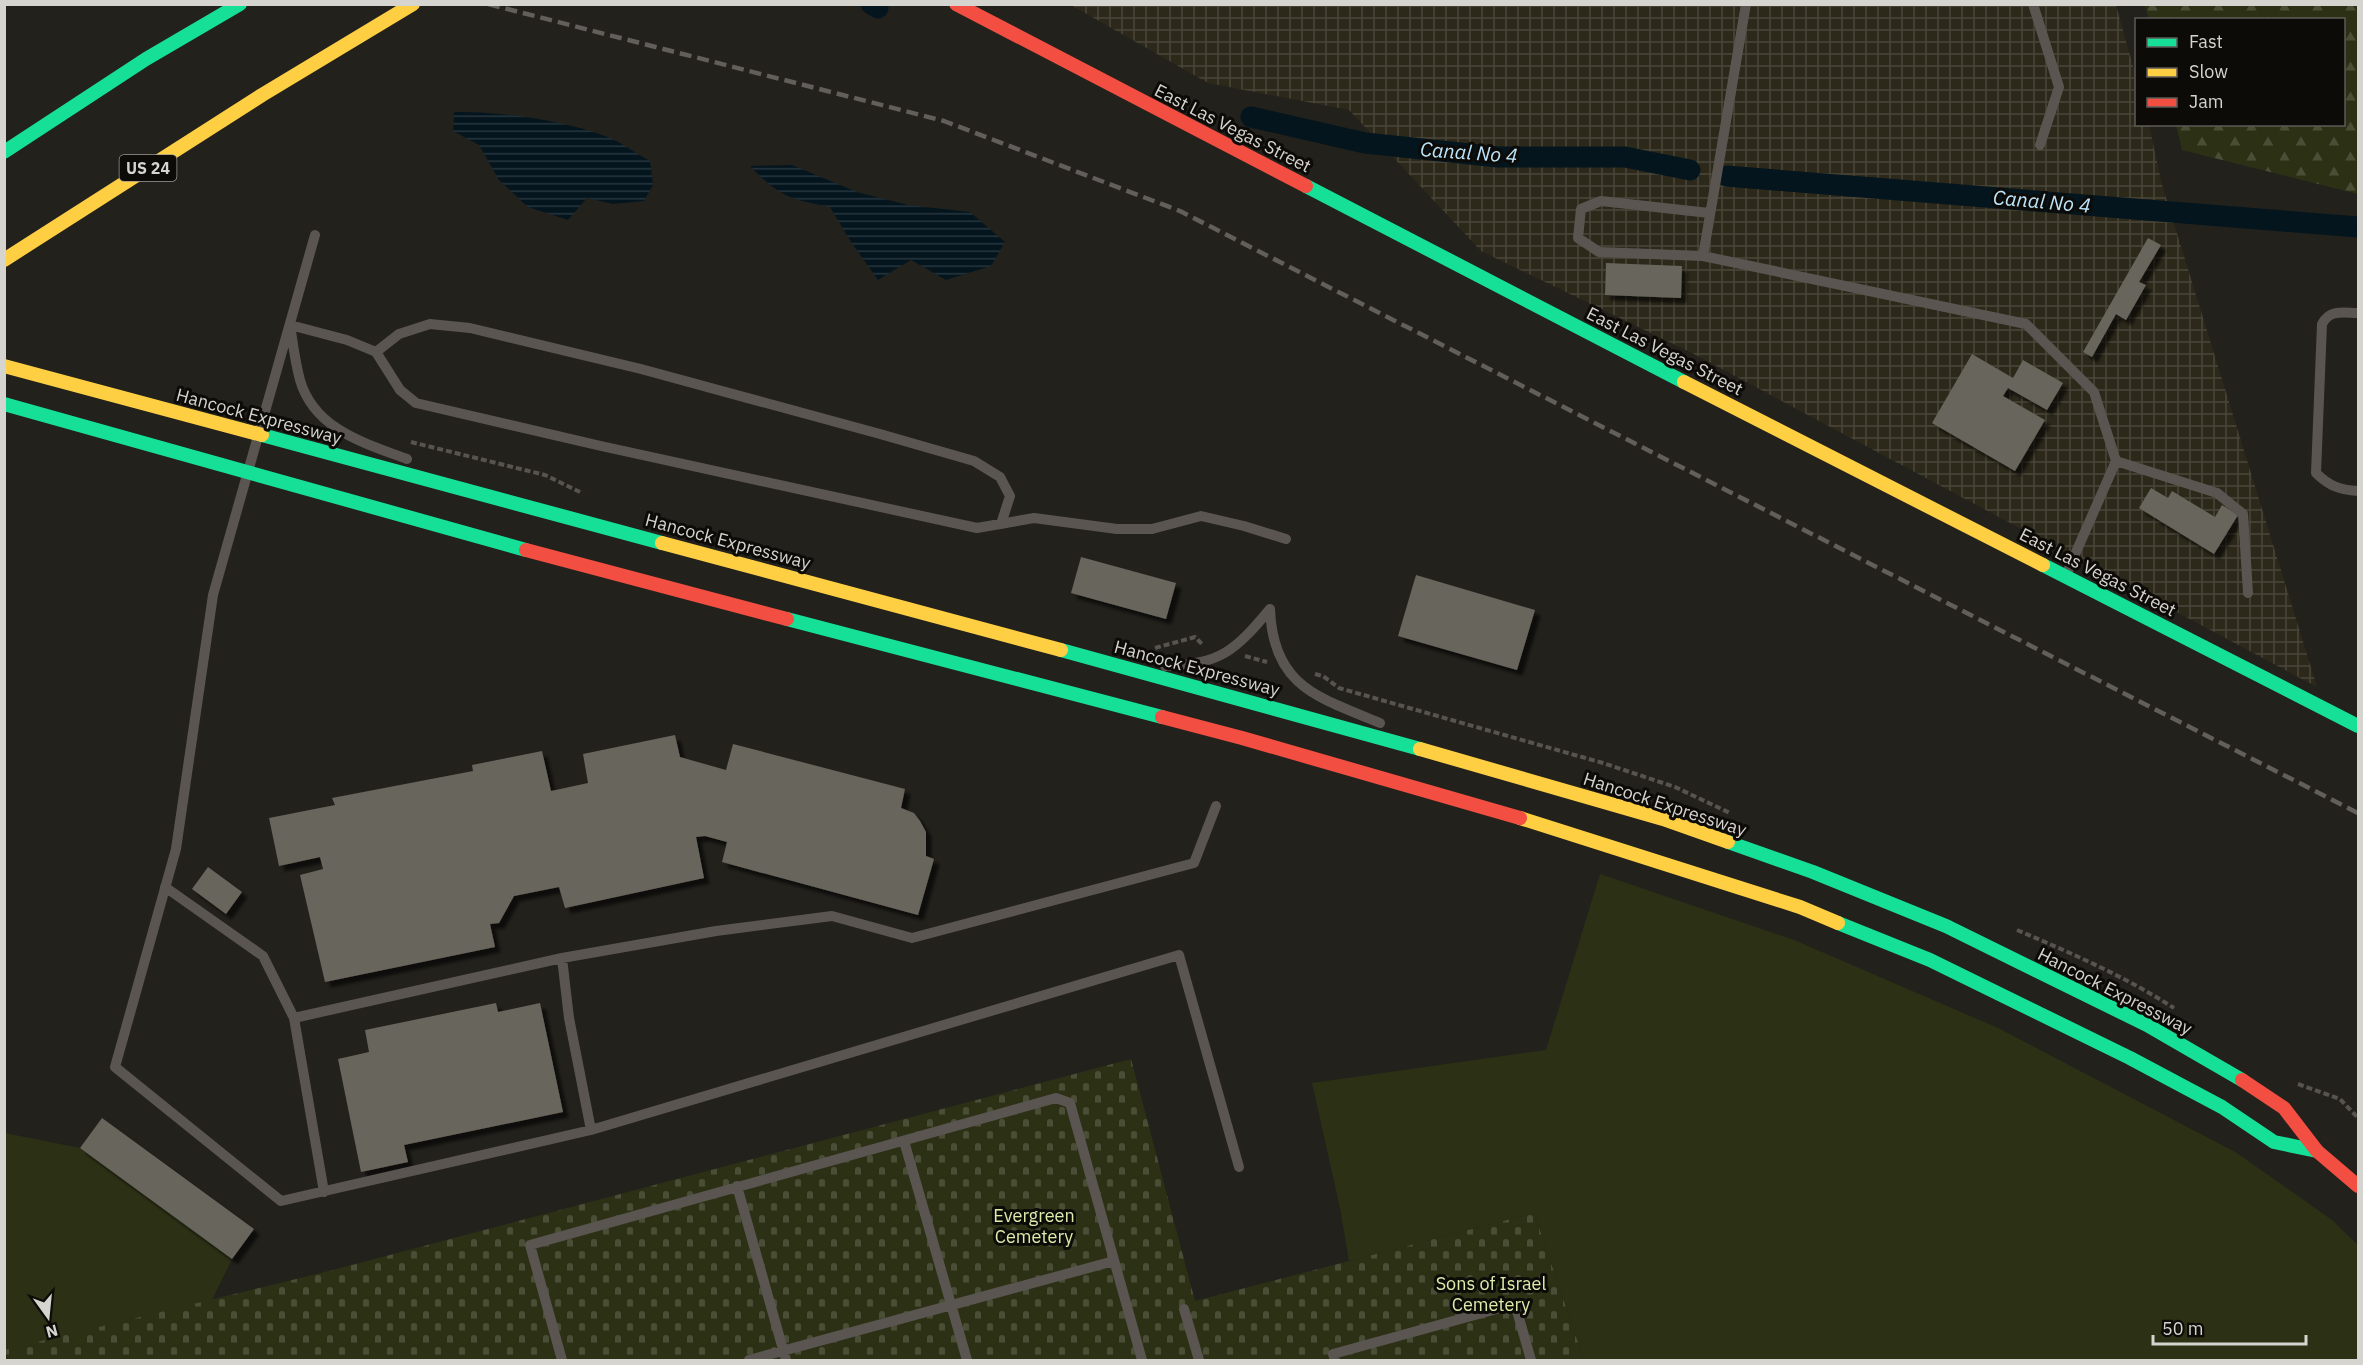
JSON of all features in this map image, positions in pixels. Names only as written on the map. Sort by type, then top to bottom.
[{"type":"main road","points":[[4,152],[146,59],[240,4]]},
{"type":"main road","name":"US 24","points":[[4,260],[262,95],[413,4]]},
{"type":"main road","name":"East Las Vegas Street","points":[[956,4],[1578,327],[2358,726]]},
{"type":"main road","name":"Hancock Expressway","points":[[4,366],[1105,662],[1663,819],[1813,872],[1946,926],[2147,1025],[2240,1079],[2284,1108],[2317,1151],[2358,1186]]},
{"type":"main road","name":"Hancock Expressway","points":[[4,404],[617,574],[1242,738],[1470,803],[1800,907],[1930,960],[2130,1058],[2222,1107],[2274,1142],[2317,1151]]},
{"type":"lane","points":[[1703,256],[1746,4]]},
{"type":"lane","points":[[2033,4],[2059,87],[2040,146]]},
{"type":"lane","points":[[1709,213],[1601,201],[1581,210],[1578,238],[1599,252],[1703,256],[2026,324],[2094,392],[2116,461],[2066,576]]},
{"type":"lane","points":[[315,235],[213,595],[176,849],[115,1067],[280,1201],[591,1130],[1179,955],[1239,1167]]},
{"type":"lane","points":[[2358,313],[2333,312],[2326,316],[2322,324],[2316,473],[2325,482],[2342,490],[2358,491]]},
{"type":"lane","points":[[375,352],[399,333],[430,324],[470,328],[641,369],[869,431],[974,461],[1000,477],[1010,496],[1000,524]]},
{"type":"lane","points":[[290,325],[347,340],[375,352],[400,390],[416,403],[977,528],[1034,518],[1117,529],[1152,529],[1201,516],[1286,539]]},
{"type":"lane","points":[[290,325],[301,382],[307,397],[326,422],[367,444],[531,507]]},
{"type":"lane","points":[[2116,461],[2217,493],[2243,514],[2248,593]]},
{"type":"lane","points":[[1105,662],[1160,666],[1200,663],[1214,659],[1239,643],[1270,609],[1273,639],[1278,654],[1296,680],[1323,699],[1388,727]]},
{"type":"lane","points":[[1399,731],[1485,768]]},
{"type":"lane","points":[[294,1018],[562,958],[716,931],[831,916],[912,938],[1194,863],[1216,806]]},
{"type":"lane","points":[[165,887],[263,956],[294,1018],[324,1192]]},
{"type":"lane","points":[[562,958],[569,1018],[591,1130]]},
{"type":"lane","points":[[562,1360],[530,1245],[1056,1098],[1070,1103],[1142,1360]]},
{"type":"lane","points":[[904,1141],[967,1360]]},
{"type":"lane","points":[[737,1186],[785,1356]]},
{"type":"lane","points":[[749,1360],[785,1356],[951,1305],[1114,1261]]},
{"type":"lane","points":[[1335,1360],[1333,1354],[1515,1304],[1531,1360]]},
{"type":"lane","points":[[1185,1309],[1199,1360]]},
{"type":"shaded area","points":[[1071,5],[2116,5],[2135,73],[2135,126],[2149,126],[2162,185],[2317,687],[1692,353],[1481,251],[1349,110],[1208,83]]},
{"type":"green space","points":[[2145,5],[2358,5],[2358,194],[2182,150],[2176,126],[2345,126],[2345,18],[2149,18]]},
{"type":"green space","points":[[1600,874],[1794,940],[1998,1028],[2237,1153],[2332,1220],[2358,1245],[2358,1360],[1584,1360],[1534,1213],[1349,1261],[1340,1208],[1312,1083],[1546,1050]]},
{"type":"green space","name":"Evergreen Cemetery","points":[[1131,1059],[1195,1301],[1534,1213],[1584,1360],[5,1360],[4,1350],[333,1270]]},
{"type":"green space","points":[[5,1133],[80,1148],[232,1259],[212,1300],[5,1351]]},
{"type":"water","points":[[454,112],[531,118],[589,130],[622,144],[650,161],[653,185],[644,201],[613,204],[587,198],[568,220],[528,207],[499,180],[479,145],[453,131]]},
{"type":"water","points":[[792,165],[857,192],[908,205],[970,212],[1005,242],[991,266],[946,280],[911,260],[878,280],[830,207],[804,202],[786,195],[769,184],[750,166]]},
{"type":"building","points":[[2148,238],[2161,245],[2139,282],[2146,285],[2126,320],[2116,314],[2092,357],[2083,352]]},
{"type":"building","points":[[1606,263],[1682,266],[1681,298],[1605,295]]},
{"type":"building","points":[[1972,354],[2013,378],[2023,360],[2063,383],[2047,410],[2008,388],[2003,396],[2045,420],[2015,471],[1932,423]]},
{"type":"building","points":[[2151,488],[2168,498],[2172,491],[2215,517],[2222,505],[2238,515],[2214,554],[2139,508]]},
{"type":"building","points":[[1081,557],[1176,583],[1166,619],[1071,593]]},
{"type":"building","points":[[1416,575],[1535,610],[1517,670],[1398,636]]},
{"type":"building","points":[[675,735],[680,757],[726,770],[733,744],[905,789],[901,808],[914,813],[920,821],[926,832],[926,856],[934,859],[918,915],[722,862],[727,842],[705,836],[696,837],[704,878],[565,908],[559,887],[514,896],[499,923],[490,924],[495,947],[325,982],[300,875],[323,869],[320,857],[279,866],[269,818],[335,805],[332,798],[473,771],[472,765],[542,751],[551,791],[588,783],[583,754]]},
{"type":"building","points":[[208,867],[242,892],[226,914],[192,889]]},
{"type":"building","points":[[496,1003],[498,1012],[540,1003],[563,1112],[404,1145],[408,1162],[361,1172],[338,1059],[369,1052],[365,1030]]},
{"type":"building","points":[[102,1118],[254,1229],[232,1259],[80,1148]]},
{"type":"waterway","name":"Canal No 4","points":[[871,4],[878,8]]},
{"type":"waterway","name":"Canal No 4","points":[[1251,117],[1365,143],[1498,157],[1625,157],[1690,170]]},
{"type":"waterway","name":"Canal No 4","points":[[1726,176],[2358,227]]},
{"type":"railway","points":[[488,4],[944,121],[1180,211],[2358,813]]},
{"type":"traffic: fast","points":[[4,152],[146,59],[240,4]]},
{"type":"traffic: fast","points":[[1306,186],[1684,382]]},
{"type":"traffic: fast","points":[[4,404],[526,550]]},
{"type":"traffic: fast","points":[[262,435],[662,543]]},
{"type":"traffic: fast","points":[[2043,565],[2358,726]]},
{"type":"traffic: fast","points":[[787,619],[1162,717]]},
{"type":"traffic: fast","points":[[1061,650],[1420,749]]},
{"type":"traffic: fast","points":[[1728,842],[1813,872],[1946,926],[2147,1025],[2242,1080]]},
{"type":"traffic: fast","points":[[1838,923],[1930,960],[2130,1058],[2222,1107],[2274,1142],[2317,1151]]},
{"type":"traffic: slow","points":[[4,260],[262,95],[413,4]]},
{"type":"traffic: slow","points":[[4,366],[262,435]]},
{"type":"traffic: slow","points":[[1684,382],[2043,565]]},
{"type":"traffic: slow","points":[[662,543],[1061,650]]},
{"type":"traffic: slow","points":[[1420,749],[1663,819],[1728,842]]},
{"type":"traffic: slow","points":[[1520,818],[1800,907],[1838,923]]},
{"type":"traffic: jam","points":[[956,4],[1306,186]]},
{"type":"traffic: jam","points":[[526,550],[787,619]]},
{"type":"traffic: jam","points":[[1162,717],[1520,818]]},
{"type":"traffic: jam","points":[[2242,1080],[2284,1108],[2317,1151],[2358,1186]]},
{"type":"park label","name":"Sons of Israel Cemetery","points":[[1491,1293]]}]
